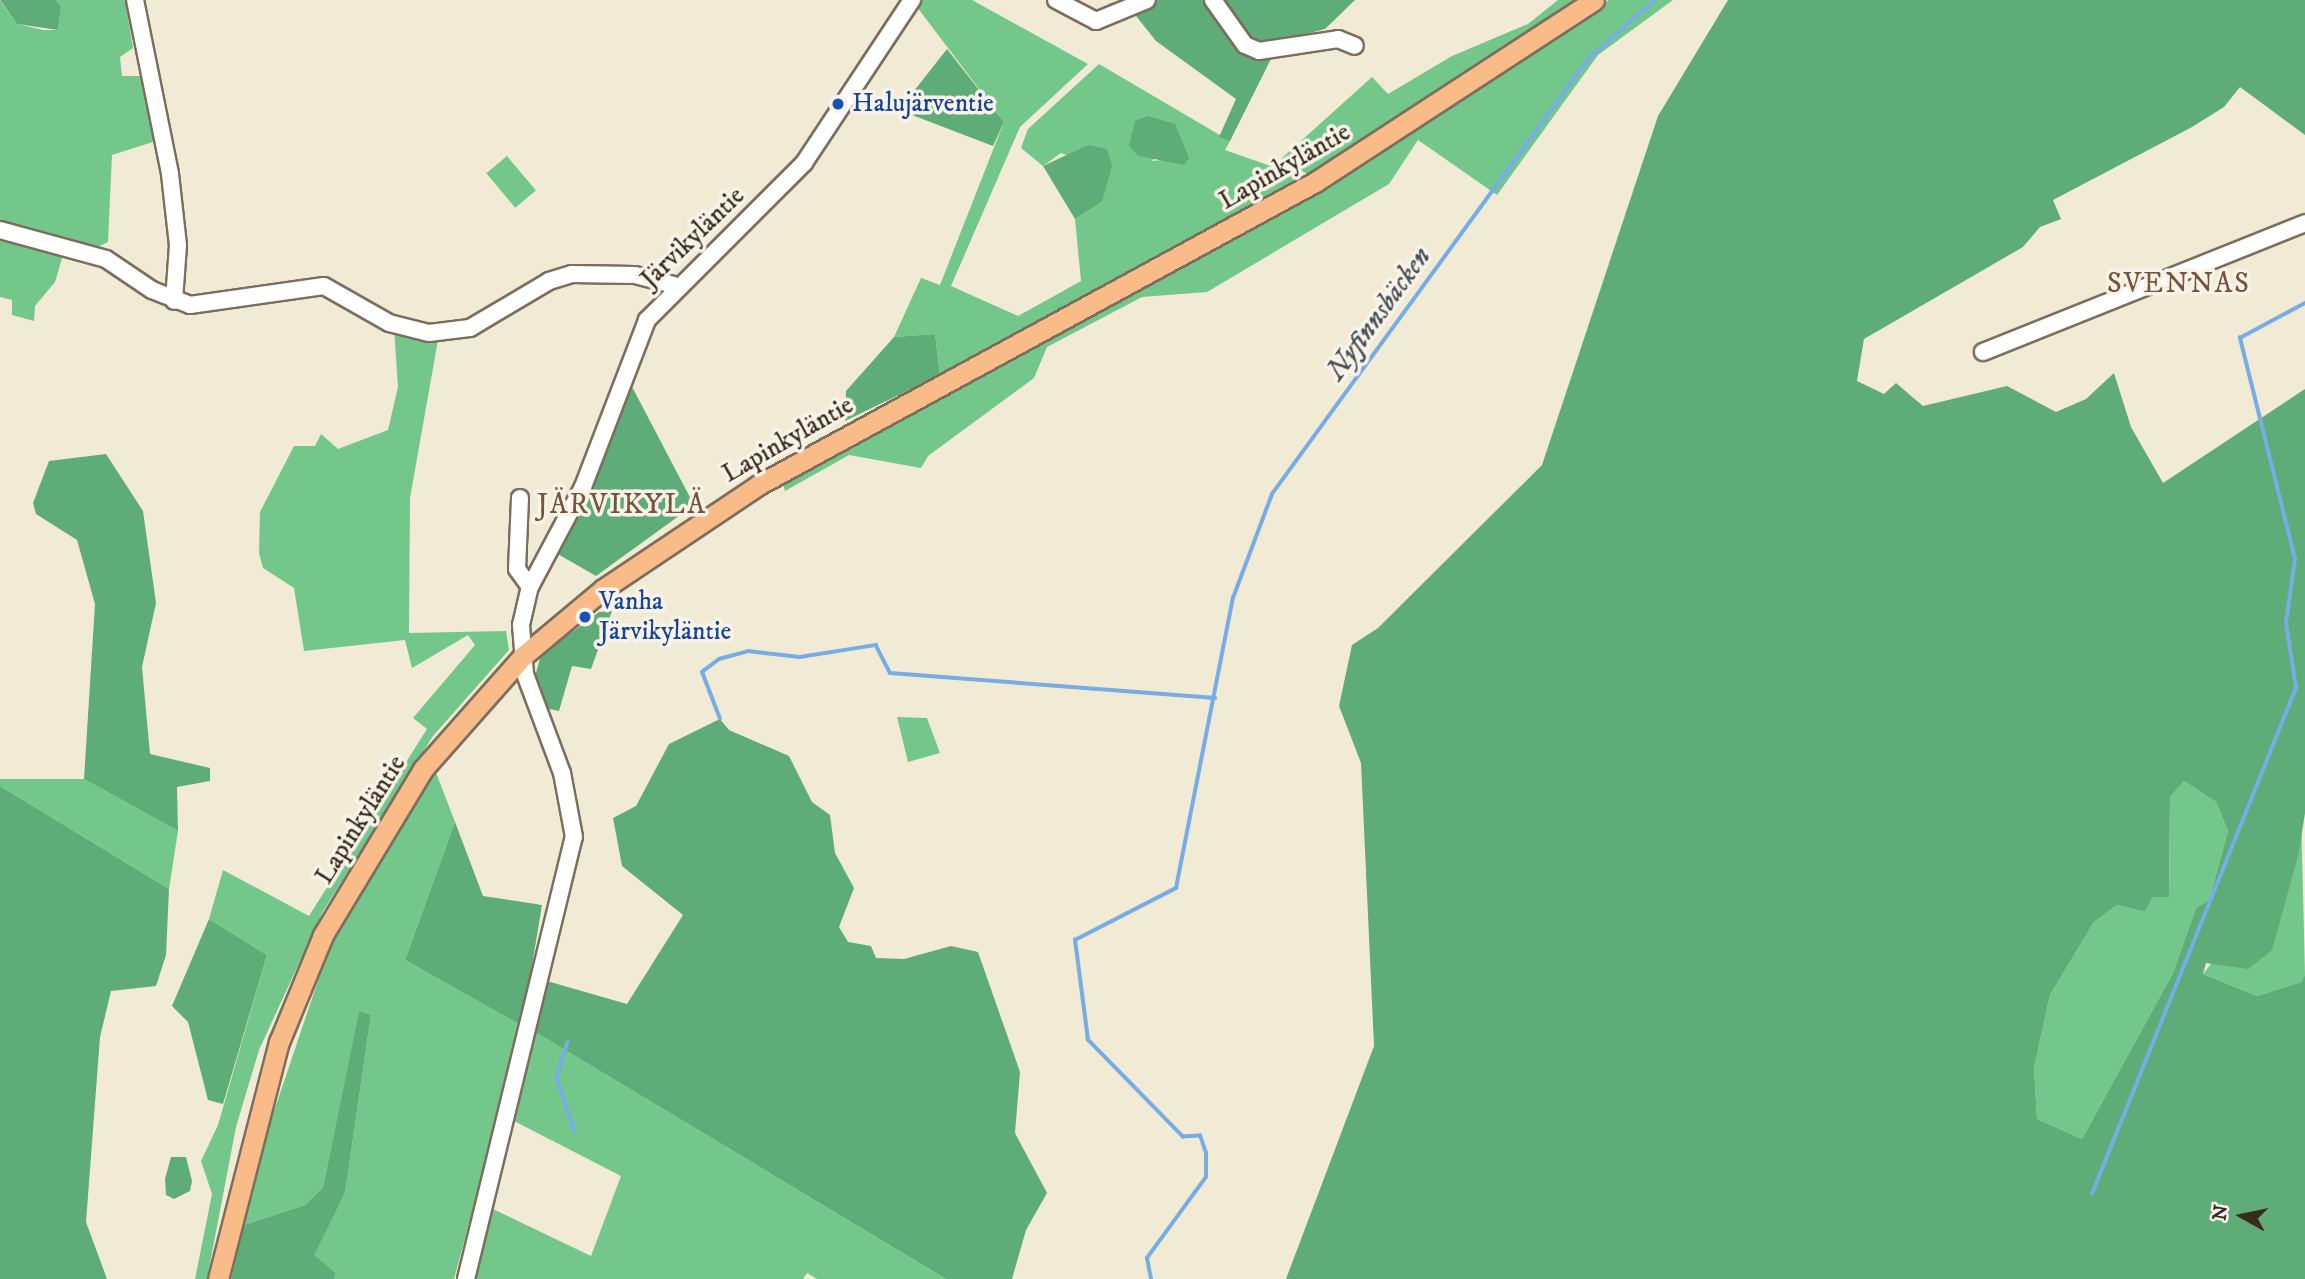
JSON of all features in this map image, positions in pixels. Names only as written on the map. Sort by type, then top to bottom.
[{"type":"main road","name":"Lapinkyläntie","points":[[218,1279],[275,1054],[323,935],[423,769],[523,656],[603,589],[760,484],[1315,182],[1594,0]]},
{"type":"street","points":[[135,0],[170,174],[174,301]]},
{"type":"street","name":"Järvikyläntie","points":[[523,656],[530,587],[583,487],[631,347],[674,285],[804,163],[912,0]]},
{"type":"street","points":[[1056,0],[1097,21],[1147,0]]},
{"type":"street","points":[[1213,0],[1245,45],[1259,51],[1338,39],[1355,46]]},
{"type":"street","points":[[1983,352],[2305,223]]},
{"type":"street","points":[[0,230],[106,259],[174,301],[206,304],[324,286],[389,323],[442,333],[470,328],[549,281],[572,274],[635,275],[674,285]]},
{"type":"street","points":[[520,498],[517,569],[530,587]]},
{"type":"street","points":[[466,1279],[574,837],[562,773],[534,704],[523,656]]},
{"type":"green space","points":[[0,0],[56,0],[61,6],[58,30],[17,24]]},
{"type":"green space","points":[[56,0],[125,0],[133,48],[120,57],[122,76],[143,76],[159,140],[112,155],[108,242],[95,248],[0,222],[0,1],[17,24],[43,30],[58,30],[61,6]]},
{"type":"green space","points":[[922,0],[972,0],[1088,64],[1020,127],[951,286],[1018,316],[1081,281],[1075,219],[1102,202],[1108,172],[1061,153],[1043,166],[1021,148],[1028,129],[1099,64],[1230,141],[1225,150],[1302,177],[940,375],[935,334],[894,337],[921,278],[940,285],[1004,122],[917,7]],"holes":[[[1181,142],[1188,158],[1151,161]]]},
{"type":"green space","points":[[1121,0],[1355,0],[1325,29],[1280,41],[1230,141],[1219,137],[1236,99],[1156,41],[1136,16],[1108,4]]},
{"type":"green space","points":[[1558,0],[1574,0],[1307,174],[1281,159],[1372,77],[1388,94],[1452,56],[1528,24]]},
{"type":"green space","points":[[1609,0],[1673,0],[1598,55],[1497,195],[1418,140],[1389,184],[1207,292],[1142,297],[1047,347],[1034,378],[928,456],[921,468],[849,455],[785,491],[782,481],[1367,161]]},
{"type":"green space","points":[[1728,0],[2305,0],[2305,135],[2240,87],[2224,107],[2192,127],[2053,200],[2061,219],[2040,227],[2023,247],[1864,339],[1857,381],[1884,394],[1896,383],[1923,406],[2007,386],[2056,412],[2086,399],[2114,373],[2131,427],[2163,483],[2305,389],[2305,813],[2299,852],[2272,950],[2248,969],[2206,963],[2203,974],[2257,996],[2301,982],[2305,975],[2305,1279],[1286,1279],[1374,1046],[1361,763],[1339,706],[1352,645],[1378,628],[1542,465],[1658,116]],"holes":[[[2184,781],[2216,802],[2228,831],[2209,900],[2196,908],[2173,973],[2082,1139],[2037,1119],[2034,1068],[2050,995],[2094,922],[2117,905],[2145,912],[2152,897],[2169,897],[2170,797]]]},
{"type":"green space","points":[[947,49],[1004,122],[993,146],[899,110]]},
{"type":"green space","points":[[1148,116],[1175,124],[1189,158],[1184,165],[1139,156],[1129,146],[1135,121]]},
{"type":"green space","points":[[1088,145],[1107,149],[1112,166],[1102,202],[1075,219],[1043,166]]},
{"type":"green space","points":[[507,156],[536,190],[515,208],[486,173]]},
{"type":"green space","points":[[0,239],[63,255],[55,282],[35,306],[34,321],[12,315],[12,300],[0,297]]},
{"type":"green space","points":[[394,328],[438,340],[410,498],[409,633],[506,631],[509,650],[433,736],[323,911],[259,1050],[236,1127],[207,1279],[195,1279],[212,1194],[201,1161],[218,1125],[267,955],[209,919],[223,870],[309,916],[427,729],[413,718],[475,645],[468,635],[412,668],[405,640],[304,651],[294,588],[263,568],[259,553],[260,512],[294,446],[315,446],[321,434],[338,449],[388,430],[398,387]]},
{"type":"green space","points":[[935,334],[940,375],[845,421],[846,391],[894,337]]},
{"type":"green space","points":[[629,381],[694,505],[596,576],[556,553],[590,497]]},
{"type":"green space","points":[[106,454],[143,511],[156,603],[142,667],[150,754],[210,768],[210,781],[177,787],[178,831],[84,779],[95,604],[77,540],[36,514],[33,503],[49,461]]},
{"type":"green space","points":[[612,611],[591,669],[572,666],[559,711],[540,707],[534,680],[541,655],[599,612]]},
{"type":"green space","points":[[897,717],[927,718],[940,753],[908,762]]},
{"type":"green space","points":[[720,719],[729,730],[789,756],[812,802],[830,815],[835,853],[854,888],[839,927],[848,942],[871,946],[876,958],[904,959],[951,946],[978,952],[1020,1072],[1015,1133],[1047,1193],[1026,1230],[1012,1279],[946,1279],[535,1032],[547,981],[627,1004],[683,915],[622,866],[613,818],[636,806],[669,744]]},
{"type":"green space","points":[[435,770],[455,822],[405,960],[522,1026],[454,1279],[334,1279],[336,1273],[313,1255],[345,1193],[371,1015],[359,1012],[323,1187],[305,1205],[244,1225],[268,1129],[328,951]]},
{"type":"green space","points":[[0,779],[84,779],[178,831],[169,889],[0,786]]},
{"type":"green space","points":[[2184,781],[2216,802],[2228,831],[2209,900],[2196,908],[2173,973],[2082,1139],[2037,1119],[2034,1068],[2050,995],[2094,922],[2117,905],[2145,912],[2151,897],[2169,897],[2170,797]]},
{"type":"green space","points":[[0,786],[169,889],[166,955],[156,986],[111,991],[100,1037],[86,1222],[107,1279],[0,1279]]},
{"type":"green space","points":[[2301,811],[2305,975],[2301,982],[2257,996],[2203,974],[2299,852]]},
{"type":"green space","points":[[455,822],[483,896],[542,905],[522,1026],[405,960]]},
{"type":"green space","points":[[209,919],[267,955],[223,1104],[208,1100],[188,1022],[172,1006]]},
{"type":"green space","points":[[359,1011],[371,1015],[345,1193],[314,1255],[336,1273],[334,1279],[231,1279],[244,1225],[305,1205],[323,1187]]},
{"type":"green space","points":[[535,1032],[946,1279],[817,1279],[807,1273],[803,1279],[471,1279],[493,1209],[591,1256],[621,1176],[514,1121]]},
{"type":"green space","points":[[171,1157],[186,1157],[192,1181],[190,1191],[174,1199],[166,1195],[165,1179]]},
{"type":"waterway","name":"Nyfinnsbäcken","points":[[1151,1279],[1147,1258],[1206,1177],[1206,1153],[1200,1136],[1183,1137],[1088,1040],[1075,940],[1176,888],[1233,598],[1272,494],[1589,58],[1655,0]]},
{"type":"waterway","points":[[2092,1194],[2296,688],[2286,623],[2295,559],[2240,338],[2305,303]]},
{"type":"waterway","name":"Nyfinnsbäcken","points":[[720,719],[702,672],[719,659],[748,651],[800,657],[876,645],[890,673],[1215,698]]},
{"type":"waterway","points":[[568,1042],[557,1078],[575,1132]]},
{"type":"place","name":"Halujärventie","points":[[838,104]]},
{"type":"place","name":"Vanha Järvikyläntie","points":[[585,617]]},
{"type":"district","name":"SVENNAS","points":[[2179,284]]},
{"type":"district","name":"JÄRVIKYLÄ","points":[[622,505]]}]
